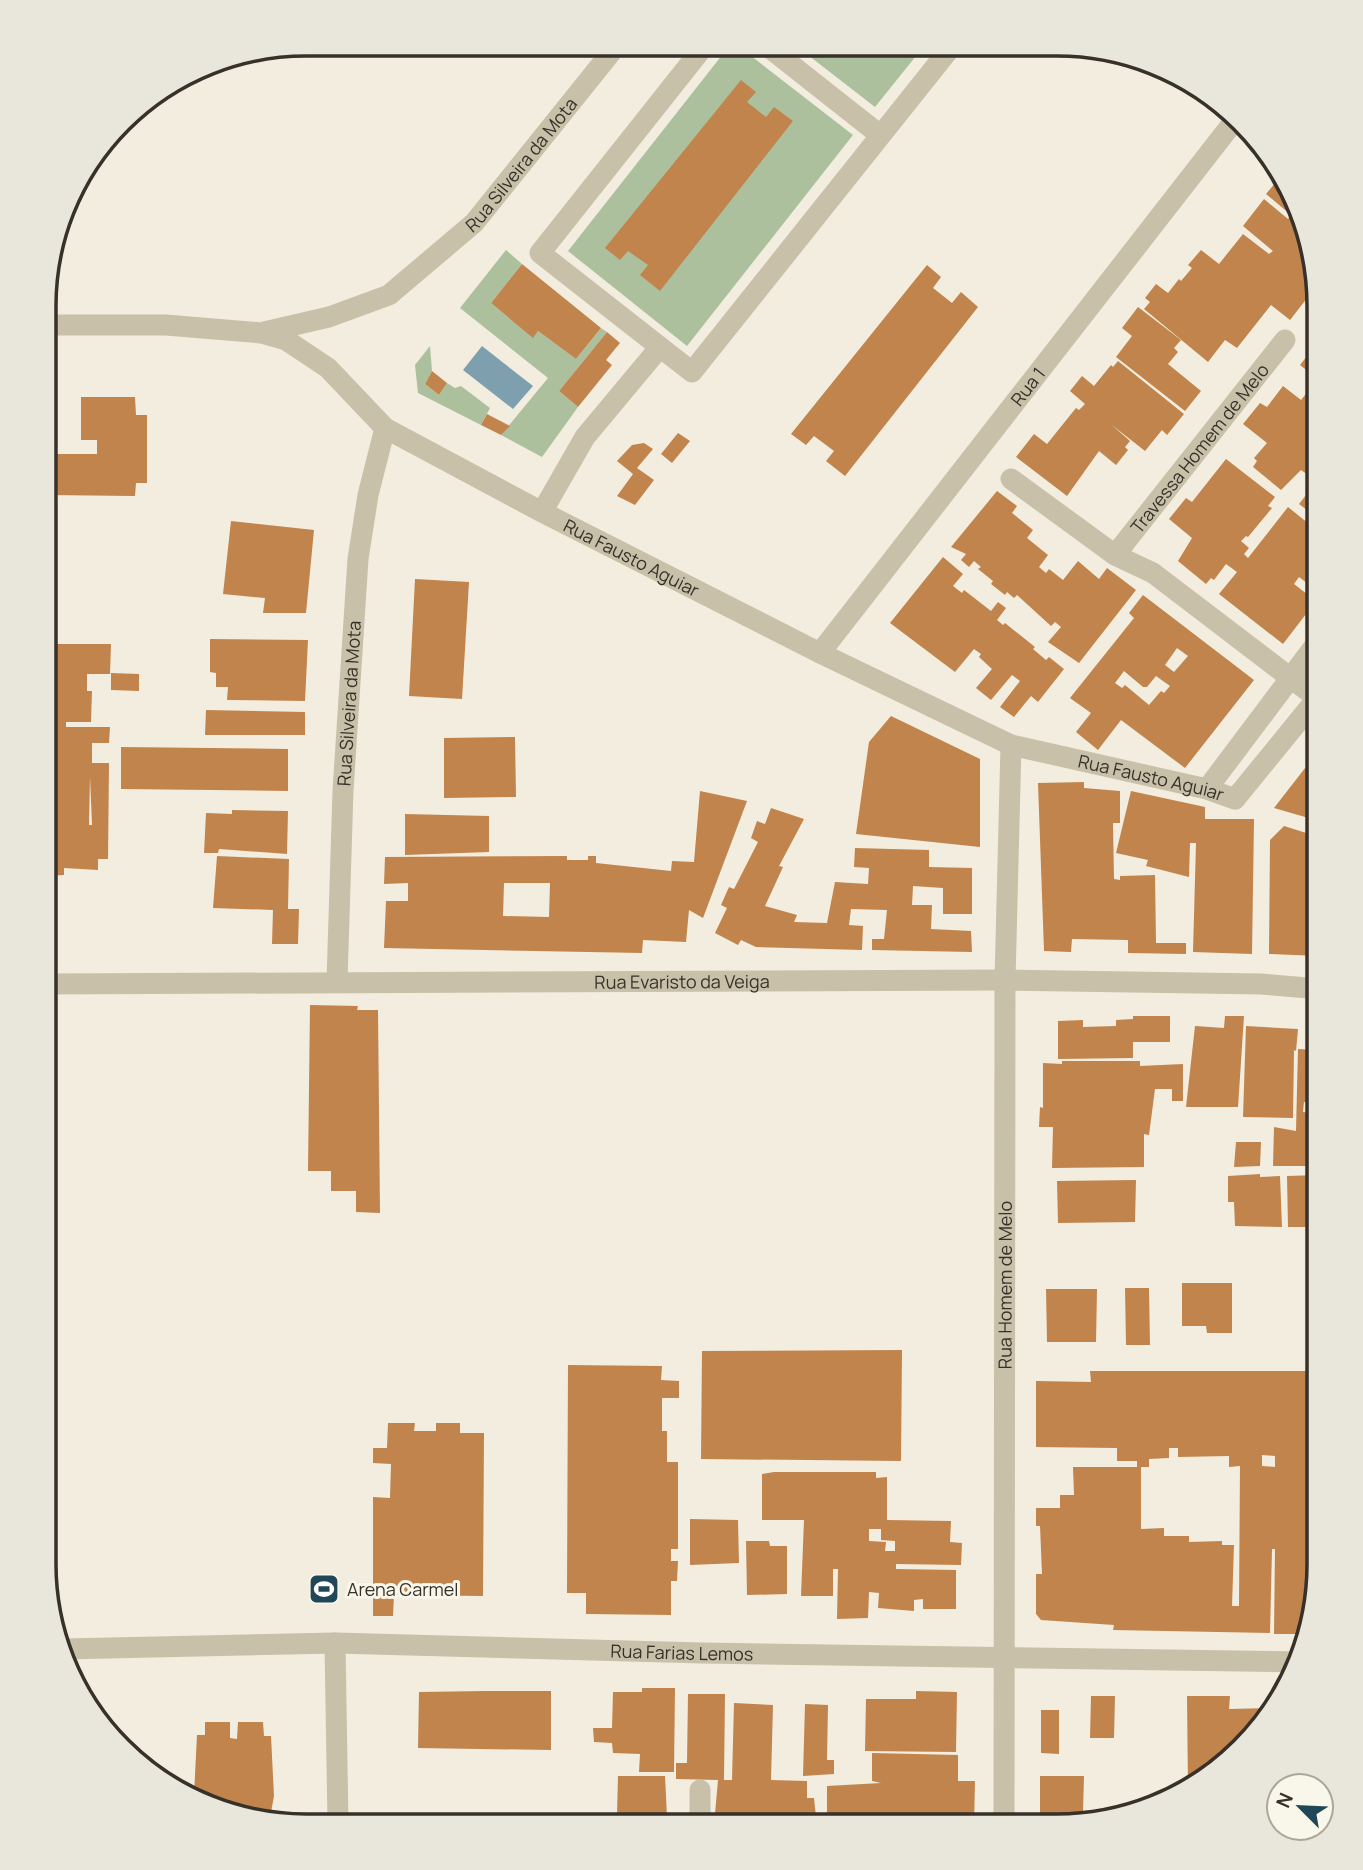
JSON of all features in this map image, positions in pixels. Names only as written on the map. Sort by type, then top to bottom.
[{"type":"street","points":[[696,56],[540,253],[692,372],[944,56]]},
{"type":"street","points":[[780,56],[880,135]]},
{"type":"street","name":"Rua Silveira da Mota","points":[[261,333],[329,317],[389,295],[474,223],[608,57]]},
{"type":"street","name":"Rua 1","points":[[820,653],[1230,126]]},
{"type":"street","name":"Rua Fausto Aguiar","points":[[56,325],[166,325],[261,333],[286,340],[328,368],[386,428],[541,512],[1011,746],[1207,789],[1235,799],[1307,711]]},
{"type":"street","name":"Travessa Homem de Melo","points":[[1115,555],[1285,340]]},
{"type":"street","points":[[541,512],[585,437],[660,347]]},
{"type":"street","name":"Rua Silveira da Mota","points":[[337,981],[343,791],[358,559],[368,495],[386,428]]},
{"type":"street","points":[[1011,478],[1115,555],[1151,571],[1307,689]]},
{"type":"street","points":[[1207,789],[1307,655]]},
{"type":"street","name":"Rua Homem de Melo","points":[[1004,1814],[1005,980],[1011,746]]},
{"type":"street","name":"Rua Evaristo da Veiga","points":[[56,984],[1005,980],[1261,984],[1307,988]]},
{"type":"street","points":[[335,1643],[338,1814]]},
{"type":"street","name":"Rua Farias Lemos","points":[[71,1649],[335,1643],[1004,1659],[1287,1662]]},
{"type":"street","points":[[700,1790],[700,1814]]},
{"type":"green space","points":[[721,56],[752,56],[853,135],[687,346],[568,251]]},
{"type":"green space","points":[[810,56],[916,56],[875,107]]},
{"type":"green space","points":[[506,250],[522,264],[491,303],[533,337],[538,331],[576,359],[601,328],[607,332],[559,391],[578,407],[542,457],[501,435],[548,378],[460,308]]},
{"type":"green space","points":[[430,346],[432,371],[425,384],[439,395],[447,383],[455,388],[461,386],[490,408],[481,425],[418,393],[415,365]]},
{"type":"water","points":[[482,346],[533,386],[513,409],[463,370]]},
{"type":"building","points":[[741,80],[756,92],[747,102],[766,117],[774,107],[793,121],[660,291],[640,275],[648,265],[628,251],[620,260],[605,248]]},
{"type":"building","points":[[1274,184],[1289,214],[1266,194]]},
{"type":"building","points":[[1264,199],[1288,219],[1290,216],[1302,257],[1307,299],[1290,320],[1271,305],[1237,348],[1225,340],[1208,362],[1144,309],[1150,302],[1145,298],[1156,284],[1168,293],[1192,268],[1188,265],[1201,250],[1219,264],[1243,234],[1269,254],[1273,251],[1243,226]]},
{"type":"building","points":[[522,264],[601,328],[576,359],[538,331],[533,338],[491,303]]},
{"type":"building","points":[[927,265],[941,277],[933,288],[952,303],[961,292],[978,307],[845,476],[826,461],[834,451],[814,436],[806,445],[791,434]]},
{"type":"building","points":[[1138,307],[1181,340],[1174,348],[1178,352],[1168,364],[1201,391],[1185,411],[1116,357],[1132,336],[1122,328]]},
{"type":"building","points":[[607,332],[620,343],[606,360],[612,365],[578,407],[559,391]]},
{"type":"building","points":[[1307,356],[1307,371],[1300,365]]},
{"type":"building","points":[[1118,361],[1184,414],[1167,435],[1162,430],[1145,451],[1112,425],[1130,441],[1125,447],[1128,450],[1116,465],[1099,451],[1067,496],[1016,457],[1034,434],[1047,444],[1076,408],[1079,410],[1085,404],[1070,391],[1082,376],[1094,386],[1111,365],[1113,367]]},
{"type":"building","points":[[432,371],[447,383],[439,395],[425,384]]},
{"type":"building","points":[[1283,386],[1301,400],[1307,392],[1307,474],[1301,470],[1281,490],[1253,467],[1257,461],[1254,458],[1267,443],[1243,424],[1260,403],[1267,407]]},
{"type":"building","points":[[81,397],[135,397],[136,415],[147,415],[147,483],[136,483],[135,496],[56,495],[56,454],[97,454],[97,440],[81,440]]},
{"type":"building","points":[[487,414],[510,426],[501,435],[481,425]]},
{"type":"building","points":[[678,433],[690,441],[672,463],[661,454]]},
{"type":"building","points":[[644,443],[653,449],[637,468],[654,480],[635,505],[617,496],[633,474],[617,461],[632,445]]},
{"type":"building","points":[[1226,459],[1275,497],[1268,506],[1272,508],[1248,537],[1241,541],[1249,548],[1244,554],[1248,558],[1288,507],[1307,522],[1307,583],[1299,577],[1294,584],[1307,594],[1307,613],[1283,644],[1219,594],[1237,572],[1226,564],[1214,580],[1211,578],[1206,584],[1178,561],[1192,538],[1169,519],[1186,498],[1192,502]]},
{"type":"building","points":[[997,491],[1017,506],[1012,513],[1033,530],[1027,538],[1048,555],[1039,567],[1046,573],[1049,569],[1063,580],[1078,561],[1099,579],[1107,568],[1136,590],[1079,663],[1048,642],[1061,627],[1055,622],[1051,626],[1017,595],[1014,598],[1007,592],[1005,595],[978,569],[981,567],[974,561],[969,567],[961,560],[966,554],[951,547]]},
{"type":"building","points":[[1307,494],[1307,510],[1299,504]]},
{"type":"building","points":[[231,521],[314,530],[306,613],[263,613],[265,598],[223,594]]},
{"type":"building","points":[[943,557],[963,574],[953,586],[962,593],[964,590],[991,611],[998,602],[1006,608],[997,620],[1003,625],[1005,623],[1035,647],[1033,649],[1046,660],[1049,657],[1064,669],[1038,702],[1031,696],[1014,717],[1000,707],[1020,681],[1012,675],[991,700],[976,688],[992,669],[979,657],[981,654],[974,649],[955,672],[890,623]]},
{"type":"building","points":[[415,579],[469,582],[462,699],[409,696]]},
{"type":"building","points":[[1143,595],[1254,680],[1185,768],[1121,720],[1098,750],[1076,732],[1091,713],[1070,698],[1134,618],[1129,613]],"holes":[[[1177,648],[1188,656],[1174,672],[1165,665]],[[1124,671],[1143,687],[1147,687],[1156,676],[1170,686],[1164,693],[1161,691],[1149,705],[1125,685],[1122,688],[1115,683]]]},
{"type":"building","points":[[210,639],[308,640],[305,701],[227,700],[228,687],[216,687],[216,673],[210,672]]},
{"type":"building","points":[[56,644],[111,644],[110,674],[87,674],[87,691],[92,691],[91,722],[66,722],[66,727],[110,727],[109,743],[92,743],[92,763],[109,763],[108,859],[98,859],[98,870],[64,868],[64,875],[56,875]],"holes":[[[90,776],[92,825],[89,825]]]},
{"type":"building","points":[[111,673],[139,674],[139,691],[111,690]]},
{"type":"building","points":[[206,710],[305,712],[305,735],[205,735]]},
{"type":"building","points":[[891,716],[980,759],[980,847],[856,834],[869,742]]},
{"type":"building","points":[[515,737],[516,797],[444,798],[444,738]]},
{"type":"building","points":[[121,747],[288,749],[288,791],[121,789]]},
{"type":"building","points":[[1307,766],[1307,818],[1274,808]]},
{"type":"building","points":[[1084,782],[1084,788],[1120,791],[1120,823],[1113,823],[1114,879],[1120,880],[1120,876],[1155,875],[1156,943],[1186,943],[1186,954],[1128,953],[1128,940],[1072,939],[1071,952],[1044,951],[1038,783]]},
{"type":"building","points":[[700,791],[747,801],[703,918],[689,910],[686,942],[643,940],[642,953],[384,948],[386,901],[408,901],[408,883],[384,884],[385,857],[567,856],[567,860],[588,860],[588,856],[596,856],[596,863],[671,871],[672,861],[694,862]],"holes":[[[504,883],[550,883],[549,917],[503,916]]]},
{"type":"building","points":[[1131,791],[1205,807],[1205,819],[1254,819],[1252,954],[1193,952],[1196,843],[1190,843],[1189,877],[1146,866],[1148,860],[1116,853]]},
{"type":"building","points":[[771,808],[804,819],[779,866],[783,867],[765,906],[797,915],[794,922],[827,923],[835,882],[868,884],[869,868],[854,867],[855,848],[929,850],[929,867],[972,868],[972,914],[943,914],[943,888],[913,886],[912,905],[932,905],[931,929],[971,931],[972,952],[872,950],[872,939],[884,939],[887,910],[851,909],[849,925],[863,926],[862,950],[756,947],[741,940],[738,945],[715,933],[727,908],[721,905],[729,887],[734,889],[758,842],[751,838],[757,821],[765,824]]},
{"type":"building","points":[[232,810],[288,811],[287,854],[219,849],[218,853],[204,853],[206,813],[232,814]]},
{"type":"building","points":[[405,814],[489,816],[489,852],[405,855]]},
{"type":"building","points":[[1284,826],[1307,833],[1307,956],[1269,954],[1270,840]]},
{"type":"building","points":[[217,856],[289,859],[288,909],[299,909],[298,944],[272,944],[273,910],[213,908]]},
{"type":"building","points":[[310,1005],[358,1006],[357,1010],[378,1010],[380,1213],[356,1212],[356,1191],[331,1191],[331,1171],[308,1171]]},
{"type":"building","points":[[1133,1016],[1170,1016],[1170,1042],[1133,1042],[1133,1058],[1058,1059],[1058,1021],[1083,1020],[1083,1027],[1116,1026],[1116,1020],[1133,1019]]},
{"type":"building","points":[[1225,1016],[1244,1016],[1238,1107],[1186,1107],[1195,1026],[1224,1028]]},
{"type":"building","points":[[1246,1026],[1298,1029],[1296,1051],[1294,1050],[1293,1118],[1243,1117]]},
{"type":"building","points":[[1298,1049],[1307,1049],[1307,1102],[1304,1102],[1303,1112],[1307,1112],[1307,1166],[1273,1166],[1274,1127],[1296,1131]]},
{"type":"building","points":[[1062,1061],[1140,1061],[1140,1066],[1183,1064],[1183,1101],[1172,1101],[1172,1089],[1155,1089],[1149,1135],[1144,1134],[1144,1167],[1052,1168],[1053,1127],[1039,1127],[1040,1107],[1043,1108],[1043,1063],[1062,1064]]},
{"type":"building","points":[[1236,1142],[1261,1142],[1260,1166],[1234,1167]]},
{"type":"building","points":[[1260,1174],[1260,1177],[1280,1176],[1282,1227],[1235,1226],[1234,1202],[1228,1202],[1228,1176]]},
{"type":"building","points":[[1307,1175],[1307,1227],[1288,1227],[1287,1176]]},
{"type":"building","points":[[1136,1180],[1135,1222],[1058,1223],[1057,1181]]},
{"type":"building","points":[[1182,1283],[1232,1283],[1232,1333],[1207,1333],[1206,1326],[1182,1326]]},
{"type":"building","points":[[1125,1288],[1149,1288],[1150,1345],[1126,1345]]},
{"type":"building","points":[[1046,1289],[1097,1289],[1096,1342],[1047,1342]]},
{"type":"building","points":[[902,1350],[901,1461],[701,1459],[702,1351]]},
{"type":"building","points":[[568,1365],[662,1366],[661,1380],[679,1381],[679,1398],[662,1398],[662,1431],[667,1431],[667,1462],[678,1462],[678,1549],[671,1549],[671,1561],[678,1561],[677,1581],[671,1581],[671,1615],[586,1614],[586,1593],[567,1593]]},
{"type":"building","points":[[1090,1371],[1307,1371],[1307,1564],[1305,1596],[1297,1634],[1274,1634],[1275,1549],[1272,1549],[1270,1633],[1113,1630],[1114,1625],[1041,1620],[1036,1614],[1036,1574],[1042,1574],[1040,1526],[1036,1526],[1036,1508],[1060,1508],[1060,1495],[1074,1495],[1073,1467],[1137,1467],[1137,1461],[1117,1461],[1117,1448],[1036,1447],[1036,1381],[1091,1382]],"holes":[[[1169,1448],[1178,1448],[1178,1457],[1229,1456],[1229,1467],[1240,1466],[1239,1606],[1232,1606],[1234,1545],[1222,1545],[1222,1541],[1189,1542],[1189,1536],[1164,1536],[1164,1528],[1141,1529],[1141,1467],[1149,1467],[1149,1459],[1169,1458]],[[1262,1455],[1275,1456],[1275,1467],[1262,1466]]]},
{"type":"building","points":[[388,1423],[415,1423],[414,1431],[436,1431],[436,1423],[460,1423],[460,1433],[484,1433],[483,1596],[394,1595],[393,1616],[373,1616],[373,1497],[390,1498],[391,1464],[373,1463],[373,1448],[387,1448]]},
{"type":"building","points":[[876,1472],[876,1478],[887,1477],[887,1520],[951,1521],[950,1542],[962,1543],[961,1565],[896,1564],[896,1569],[956,1570],[956,1609],[923,1609],[923,1599],[914,1600],[914,1611],[878,1608],[879,1593],[869,1592],[868,1618],[837,1619],[838,1569],[833,1569],[833,1596],[801,1596],[804,1520],[762,1520],[762,1474]],"holes":[[[869,1529],[881,1529],[881,1540],[895,1541],[895,1551],[885,1551],[886,1542],[869,1541]]]},
{"type":"building","points":[[690,1519],[738,1520],[739,1563],[690,1565]]},
{"type":"building","points":[[746,1541],[769,1541],[770,1546],[787,1546],[787,1594],[747,1595]]},
{"type":"building","points":[[642,1688],[675,1688],[674,1772],[639,1772],[640,1754],[613,1753],[612,1743],[594,1742],[593,1728],[612,1728],[613,1692],[642,1692]]},
{"type":"building","points":[[551,1691],[551,1750],[418,1748],[419,1692]]},
{"type":"building","points":[[916,1691],[957,1692],[956,1752],[865,1751],[866,1699],[916,1699]]},
{"type":"building","points":[[688,1694],[725,1694],[724,1780],[732,1780],[734,1703],[773,1705],[771,1780],[807,1781],[807,1798],[814,1798],[816,1814],[715,1814],[718,1780],[676,1779],[676,1763],[687,1763]]},
{"type":"building","points":[[1091,1696],[1115,1696],[1114,1738],[1090,1738]]},
{"type":"building","points":[[1187,1696],[1230,1696],[1229,1709],[1261,1708],[1234,1741],[1188,1777]]},
{"type":"building","points":[[805,1704],[828,1705],[827,1760],[834,1760],[834,1774],[803,1776]]},
{"type":"building","points":[[1041,1710],[1059,1710],[1059,1754],[1041,1753]]},
{"type":"building","points":[[205,1722],[230,1722],[230,1738],[237,1739],[238,1722],[263,1722],[264,1736],[271,1736],[274,1796],[271,1811],[226,1801],[194,1787],[197,1735],[205,1735]]},
{"type":"building","points":[[872,1753],[958,1755],[958,1781],[975,1781],[974,1814],[827,1814],[827,1786],[881,1783],[872,1781]]},
{"type":"building","points":[[618,1776],[665,1776],[667,1814],[617,1814]]},
{"type":"building","points":[[1040,1776],[1084,1776],[1083,1812],[1040,1814]]},
{"type":"place","name":"Arena Carmel","points":[[324,1589]]}]
